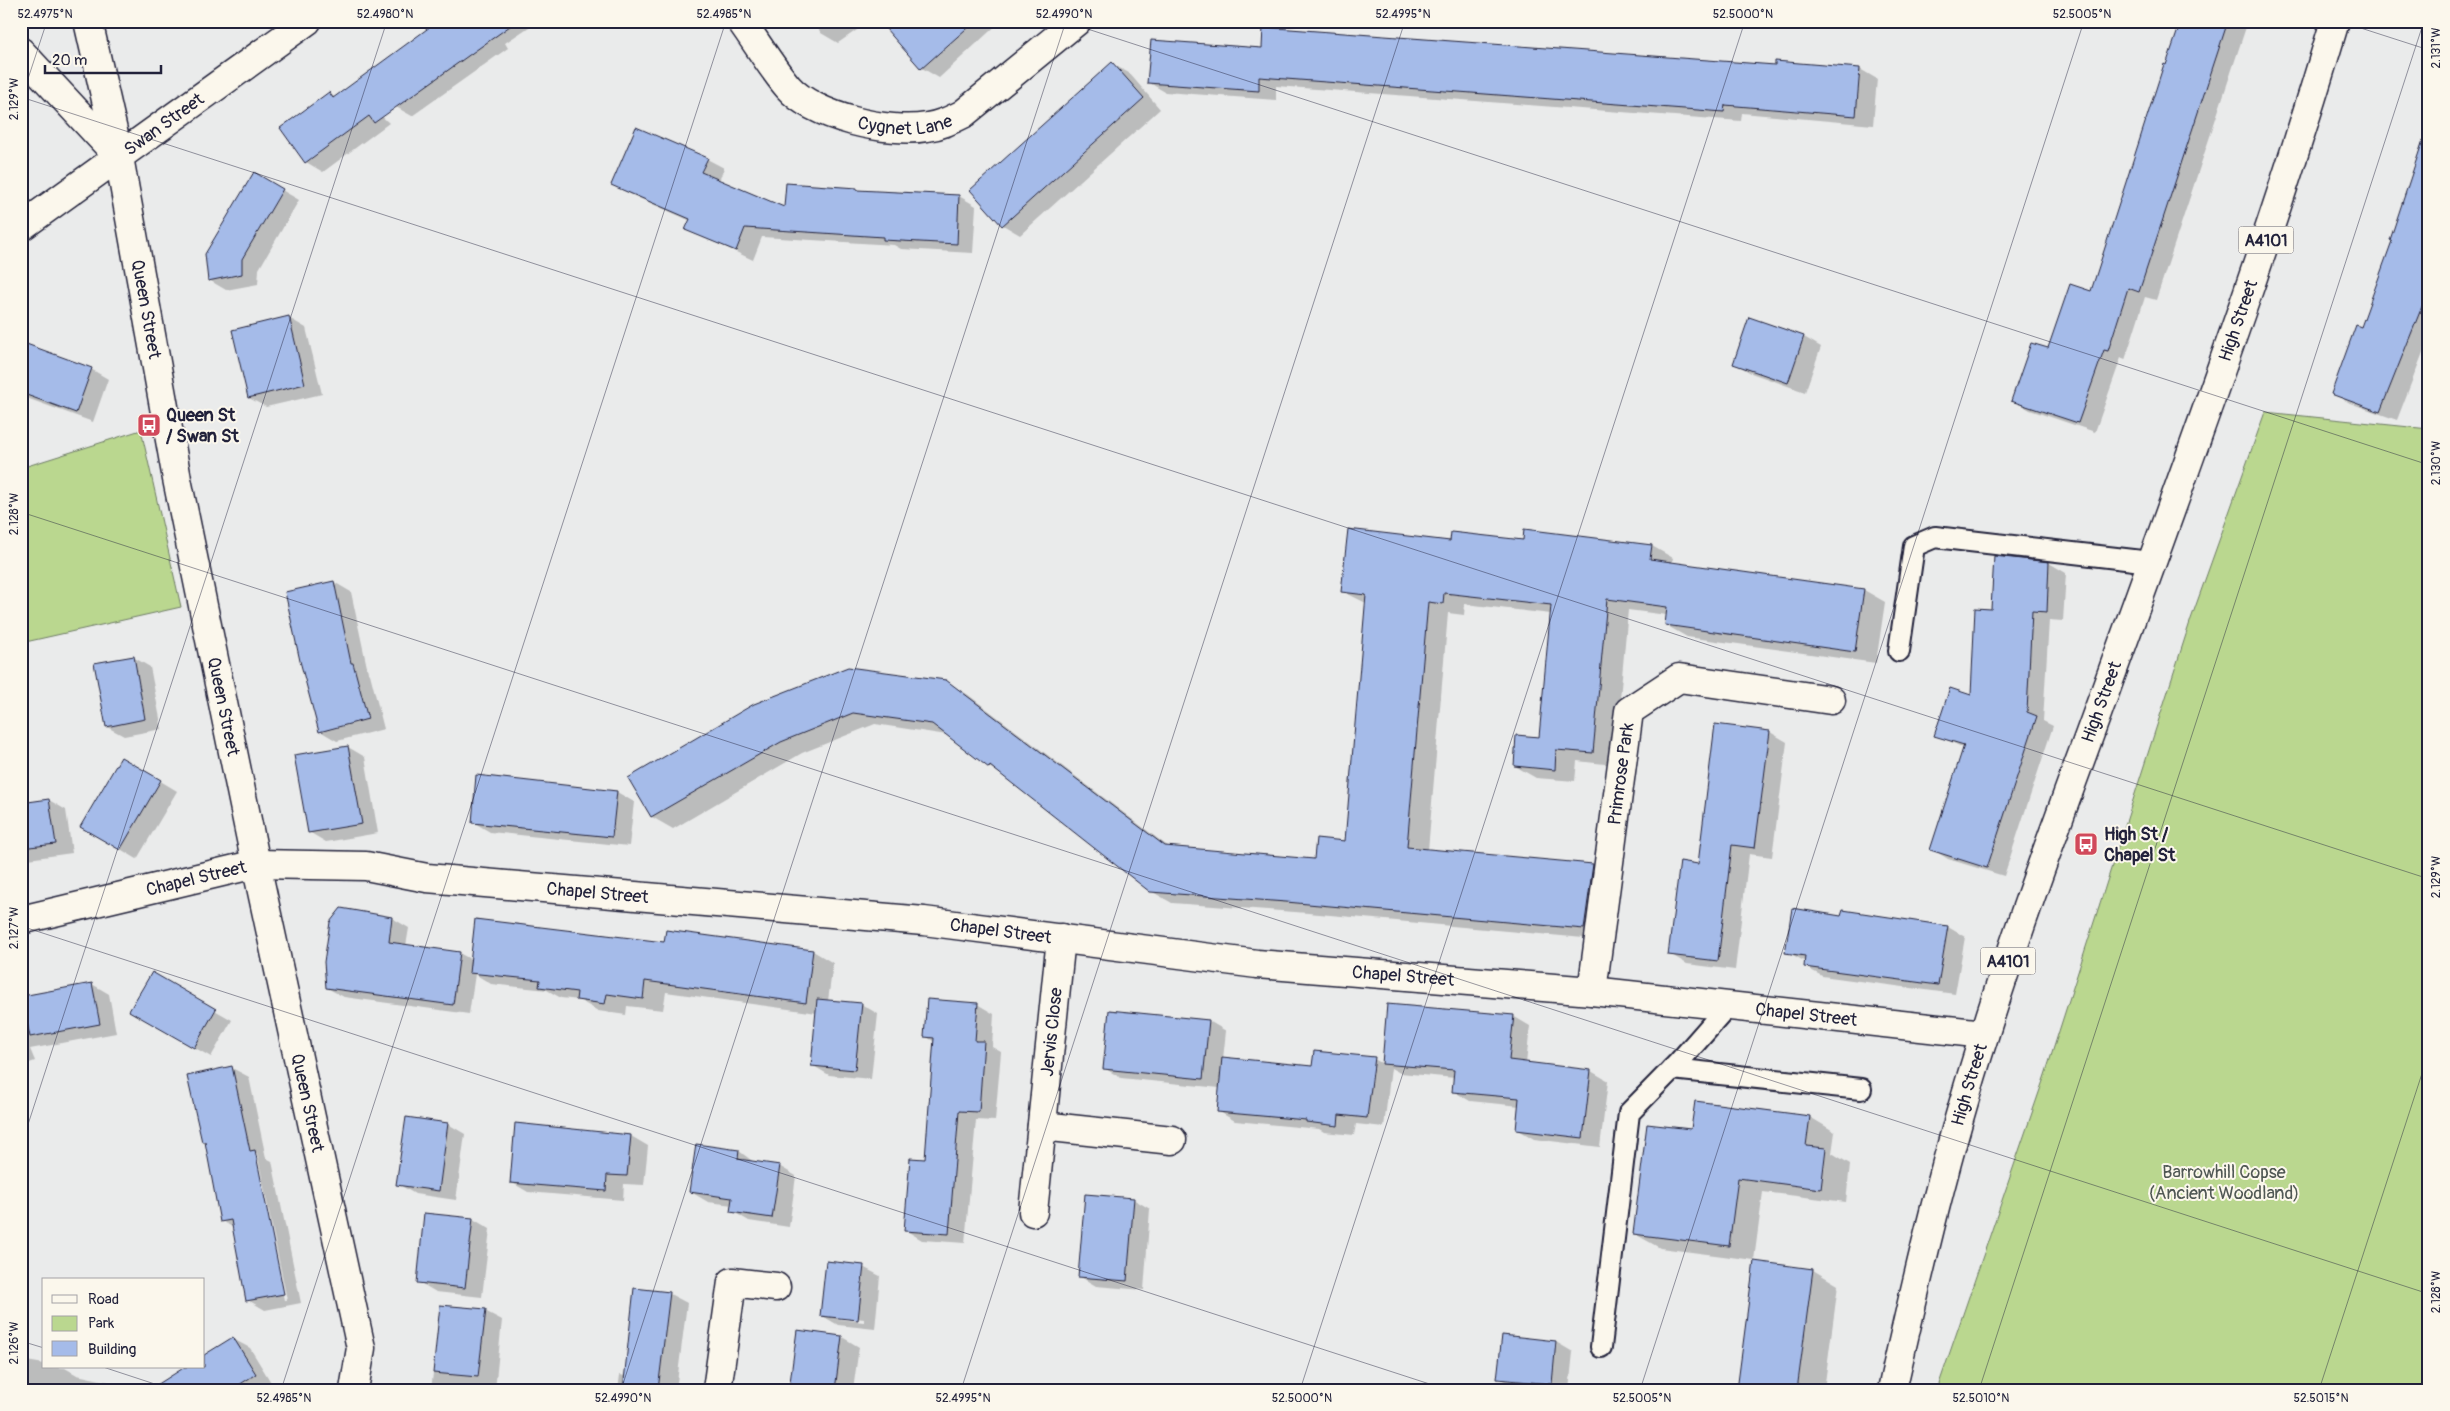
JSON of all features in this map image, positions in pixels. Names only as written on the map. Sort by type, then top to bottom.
[{"type":"street","name":"Queen Street","points":[[88,21],[119,157],[177,479],[256,864],[361,1348],[354,1390]]},
{"type":"street","name":"Swan Street","points":[[21,226],[307,21]]},
{"type":"street","name":"Cygnet Lane","points":[[741,21],[789,88],[812,106],[839,117],[869,124],[925,128],[946,122],[963,114],[1077,21]]},
{"type":"street","name":"High Street","points":[[1892,1390],[1930,1224],[1984,1034],[2023,916],[2298,147],[2335,21]]},
{"type":"street","points":[[21,52],[119,157]]},
{"type":"street","name":"Primrose Park","points":[[1592,990],[1629,711],[1680,678],[1831,700]]},
{"type":"street","name":"Chapel Street","points":[[21,920],[256,864],[366,866],[427,878],[924,921],[1257,964],[1592,990],[1984,1034]]},
{"type":"street","name":"Jervis Close","points":[[1033,1212],[1061,938]]},
{"type":"street","points":[[1042,1126],[1172,1140]]},
{"type":"street","points":[[717,1390],[732,1282],[776,1287]]},
{"type":"lane","points":[[1899,651],[1914,546],[1935,537],[2154,552]]},
{"type":"lane","points":[[1601,1347],[1629,1113],[1672,1069],[1728,1006]]},
{"type":"lane","points":[[1672,1069],[1861,1090]]},
{"type":"green space","name":"Barrowhill Copse (Ancient Woodland)","points":[[2265,412],[2429,429],[2429,1390],[1937,1390],[2045,1075],[2191,619]]},
{"type":"green space","points":[[141,430],[181,607],[21,643],[21,468]]},
{"type":"building","points":[[438,21],[517,21],[374,123],[369,116],[305,163],[280,128],[329,92],[333,98]]},
{"type":"building","points":[[879,21],[975,21],[921,69]]},
{"type":"building","points":[[2181,21],[2228,21],[2139,292],[2128,288],[2108,351],[2104,350],[2078,423],[2011,401],[2031,343],[2048,348],[2070,284],[2091,291],[2164,64],[2166,65]]},
{"type":"building","points":[[1263,27],[1775,65],[1775,61],[1860,68],[1856,116],[1725,105],[1724,112],[1259,77],[1259,91],[1147,83],[1151,40],[1262,48]]},
{"type":"building","points":[[1112,62],[1144,98],[1002,226],[970,190]]},
{"type":"building","points":[[636,127],[708,158],[701,172],[784,207],[786,183],[857,188],[857,190],[959,195],[957,244],[883,240],[883,237],[745,228],[736,251],[685,230],[690,219],[611,185]]},
{"type":"building","points":[[2423,140],[2429,141],[2429,289],[2380,412],[2331,394],[2356,325],[2361,327],[2392,241],[2390,240]]},
{"type":"building","points":[[254,172],[283,189],[242,259],[242,274],[208,281],[205,254]]},
{"type":"building","points":[[289,316],[305,384],[248,398],[232,330]]},
{"type":"building","points":[[1749,317],[1804,336],[1788,383],[1733,364]]},
{"type":"building","points":[[21,342],[92,368],[76,413],[21,393]]},
{"type":"building","points":[[1348,529],[1450,541],[1451,532],[1523,540],[1524,529],[1652,545],[1650,559],[1864,589],[1855,652],[1665,625],[1667,607],[1607,599],[1593,753],[1556,750],[1555,770],[1514,766],[1516,735],[1539,737],[1551,605],[1444,593],[1443,604],[1428,602],[1407,847],[1593,864],[1584,929],[1286,902],[1150,892],[990,766],[989,768],[932,724],[853,713],[781,742],[651,817],[628,778],[754,704],[848,667],[946,680],[1165,846],[1314,859],[1316,838],[1345,841],[1366,595],[1341,592]]},
{"type":"building","points":[[1994,556],[2049,562],[2047,612],[2032,611],[2027,712],[2037,716],[1987,868],[1930,850],[1964,745],[1934,736],[1950,688],[1971,695],[1975,608],[1991,609]]},
{"type":"building","points":[[334,581],[351,663],[353,663],[368,719],[319,732],[300,661],[285,592]]},
{"type":"building","points":[[134,656],[145,719],[106,727],[94,663]]},
{"type":"building","points":[[1715,724],[1770,731],[1755,848],[1732,845],[1718,961],[1668,955],[1680,861],[1698,864]]},
{"type":"building","points":[[348,746],[362,824],[308,833],[294,755]]},
{"type":"building","points":[[121,757],[161,780],[120,850],[80,827]]},
{"type":"building","points":[[476,775],[617,791],[612,837],[472,823]]},
{"type":"building","points":[[49,799],[56,844],[21,848],[21,803]]},
{"type":"building","points":[[341,908],[392,917],[389,942],[460,952],[453,1005],[326,988],[324,962],[330,922]]},
{"type":"building","points":[[1792,908],[1841,916],[1843,910],[1948,926],[1938,985],[1804,967],[1805,956],[1785,953]]},
{"type":"building","points":[[475,919],[664,942],[666,930],[813,950],[806,1003],[645,981],[643,999],[607,994],[605,1004],[576,1000],[577,992],[539,987],[540,980],[469,973]]},
{"type":"building","points":[[152,972],[216,1009],[194,1048],[129,1011]]},
{"type":"building","points":[[92,983],[100,1024],[30,1037],[22,996]]},
{"type":"building","points":[[817,999],[862,1003],[855,1070],[811,1066]]},
{"type":"building","points":[[927,999],[978,1003],[975,1041],[984,1041],[979,1112],[959,1111],[949,1234],[904,1231],[910,1158],[925,1159],[934,1038],[924,1037]]},
{"type":"building","points":[[1387,1004],[1514,1015],[1509,1060],[1591,1070],[1583,1138],[1516,1130],[1519,1098],[1452,1092],[1454,1070],[1382,1064]]},
{"type":"building","points":[[1109,1010],[1209,1020],[1203,1079],[1103,1069]]},
{"type":"building","points":[[1314,1051],[1375,1057],[1367,1118],[1339,1115],[1338,1126],[1306,1122],[1306,1120],[1217,1112],[1222,1057],[1312,1066]]},
{"type":"building","points":[[232,1066],[250,1151],[255,1150],[284,1294],[246,1301],[231,1220],[220,1222],[205,1142],[202,1142],[187,1076]]},
{"type":"building","points":[[1695,1101],[1810,1116],[1806,1146],[1826,1148],[1821,1189],[1738,1178],[1729,1246],[1633,1234],[1647,1124],[1691,1129]]},
{"type":"building","points":[[406,1117],[448,1123],[439,1191],[396,1185]]},
{"type":"building","points":[[515,1123],[631,1135],[627,1176],[607,1175],[606,1191],[510,1183]]},
{"type":"building","points":[[696,1144],[739,1150],[738,1159],[780,1165],[772,1218],[730,1212],[732,1198],[689,1192]]},
{"type":"building","points":[[1085,1194],[1134,1198],[1127,1281],[1078,1277]]},
{"type":"building","points":[[424,1213],[473,1218],[465,1288],[417,1283]]},
{"type":"building","points":[[826,1261],[864,1265],[858,1320],[820,1316]]},
{"type":"building","points":[[1754,1261],[1813,1269],[1797,1390],[1737,1390]]},
{"type":"building","points":[[634,1288],[670,1292],[658,1390],[623,1390]]},
{"type":"building","points":[[440,1305],[486,1309],[478,1377],[433,1373]]},
{"type":"building","points":[[797,1330],[842,1336],[835,1390],[789,1390]]},
{"type":"building","points":[[1502,1335],[1556,1341],[1552,1384],[1497,1379]]},
{"type":"building","points":[[233,1337],[256,1374],[231,1390],[149,1390],[183,1368],[205,1368],[205,1354]]},
{"type":"place","name":"Queen St / Swan St","points":[[149,425]]},
{"type":"place","name":"High St / Chapel St","points":[[2086,844]]}]
